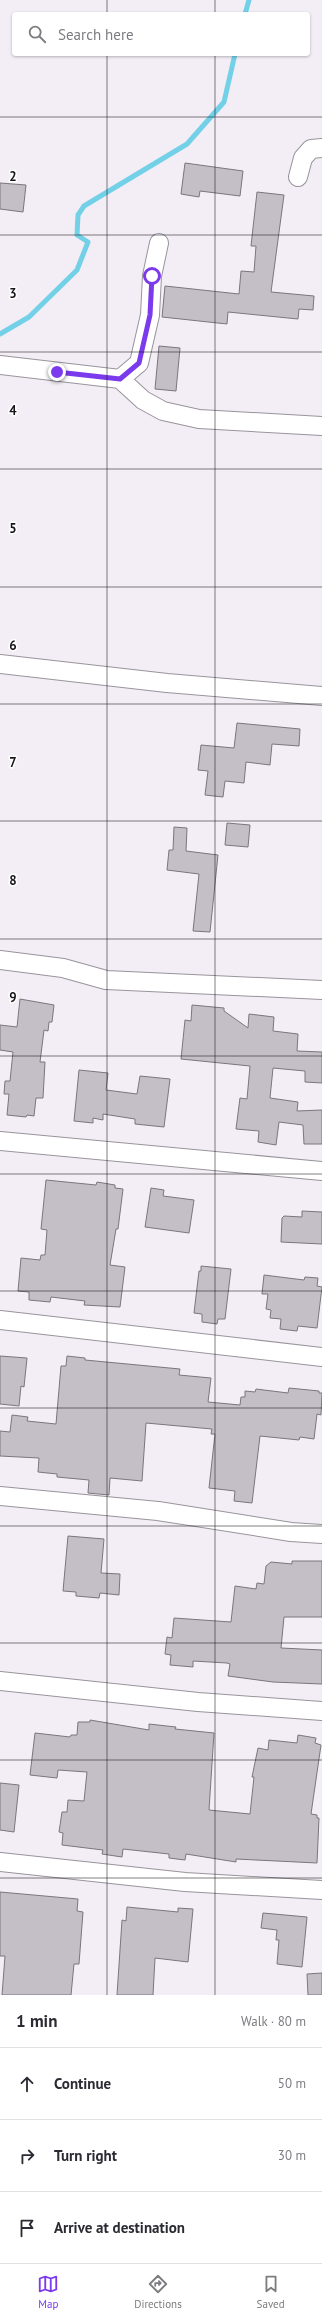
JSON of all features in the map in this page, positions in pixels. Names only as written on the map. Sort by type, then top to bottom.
[{"type":"street","points":[[298,177],[303,158],[311,149],[322,148]]},
{"type":"street","points":[[120,379],[139,363],[150,315],[152,276],[159,243]]},
{"type":"street","points":[[0,365],[120,379],[143,400],[163,411],[199,419],[322,426]]},
{"type":"street","points":[[0,664],[167,684],[322,696]]},
{"type":"street","points":[[0,960],[63,968],[106,980],[322,990]]},
{"type":"street","points":[[0,1141],[322,1171]]},
{"type":"street","points":[[0,1320],[322,1357]]},
{"type":"street","points":[[0,1496],[158,1511],[291,1532],[322,1534]]},
{"type":"street","points":[[0,1681],[205,1703],[322,1711]]},
{"type":"street","points":[[0,1862],[185,1882],[322,1890]]},
{"type":"building","points":[[185,163],[243,171],[240,196],[200,191],[199,197],[181,194]]},
{"type":"building","points":[[0,183],[26,185],[23,212],[0,209]]},
{"type":"building","points":[[257,192],[284,195],[271,292],[314,296],[313,310],[299,309],[298,319],[228,312],[227,324],[162,317],[165,286],[239,294],[241,271],[254,272],[256,246],[251,246]]},
{"type":"building","points":[[159,346],[180,348],[176,391],[155,389]]},
{"type":"building","points":[[237,723],[300,729],[299,746],[272,744],[270,765],[246,762],[244,783],[225,781],[223,797],[205,795],[208,771],[198,770],[201,745],[234,748]]},
{"type":"building","points":[[227,823],[250,825],[248,847],[225,845]]},
{"type":"building","points":[[174,827],[187,828],[186,851],[218,855],[210,932],[193,931],[199,874],[167,870],[169,850],[173,850]]},
{"type":"building","points":[[20,999],[54,1005],[52,1022],[49,1022],[48,1031],[44,1030],[40,1062],[45,1062],[43,1098],[36,1098],[34,1116],[27,1115],[26,1117],[7,1115],[9,1094],[4,1094],[5,1081],[10,1081],[13,1052],[0,1050],[0,1025],[17,1027]]},
{"type":"building","points":[[192,1005],[224,1008],[224,1011],[248,1028],[249,1014],[274,1017],[273,1031],[298,1034],[297,1051],[322,1052],[322,1083],[305,1082],[305,1071],[273,1068],[270,1098],[298,1102],[297,1111],[322,1110],[322,1144],[304,1144],[303,1125],[279,1122],[276,1145],[258,1142],[259,1131],[236,1129],[240,1098],[247,1099],[250,1066],[181,1059],[185,1020],[191,1021]]},
{"type":"building","points":[[79,1070],[108,1073],[106,1090],[137,1094],[140,1076],[170,1079],[164,1127],[135,1124],[135,1119],[103,1114],[103,1120],[93,1118],[93,1123],[74,1121]]},
{"type":"building","points":[[46,1180],[96,1185],[97,1182],[115,1185],[115,1188],[123,1189],[118,1229],[116,1229],[110,1265],[125,1267],[120,1307],[84,1305],[85,1301],[51,1297],[50,1302],[29,1300],[29,1292],[18,1291],[21,1258],[40,1260],[41,1255],[45,1255],[47,1230],[41,1229]]},
{"type":"building","points":[[151,1188],[164,1190],[163,1196],[194,1200],[189,1233],[145,1227]]},
{"type":"building","points":[[302,1211],[322,1212],[322,1244],[281,1242],[282,1218],[284,1216],[302,1217]]},
{"type":"building","points":[[201,1266],[231,1269],[225,1319],[218,1319],[217,1324],[202,1322],[202,1314],[194,1313],[199,1271],[201,1271]]},
{"type":"building","points":[[264,1275],[304,1280],[305,1277],[318,1278],[317,1286],[322,1287],[317,1328],[298,1326],[297,1331],[280,1329],[281,1319],[270,1318],[271,1310],[266,1309],[268,1294],[262,1294]]},
{"type":"building","points":[[0,1356],[27,1358],[24,1387],[21,1386],[19,1406],[0,1404]]},
{"type":"building","points":[[67,1356],[85,1358],[85,1360],[180,1369],[179,1375],[211,1378],[208,1402],[240,1405],[241,1397],[245,1397],[245,1391],[255,1392],[256,1389],[288,1393],[289,1388],[319,1391],[319,1393],[322,1393],[321,1415],[317,1414],[314,1439],[300,1437],[299,1440],[260,1436],[252,1503],[234,1501],[235,1491],[209,1488],[215,1434],[211,1434],[212,1429],[146,1423],[142,1481],[110,1478],[109,1495],[88,1493],[89,1480],[57,1477],[57,1474],[38,1472],[39,1458],[0,1456],[0,1431],[10,1432],[12,1415],[28,1417],[27,1421],[56,1424],[61,1366],[66,1366]]},
{"type":"building","points":[[68,1536],[104,1539],[101,1573],[120,1574],[119,1595],[100,1593],[99,1598],[76,1596],[76,1592],[63,1591]]},
{"type":"building","points":[[292,1561],[322,1561],[322,1617],[284,1617],[281,1648],[322,1650],[322,1684],[273,1682],[228,1676],[230,1664],[227,1663],[193,1661],[193,1667],[170,1665],[171,1655],[165,1654],[167,1637],[172,1638],[174,1618],[231,1622],[235,1586],[256,1589],[257,1583],[264,1584],[266,1566],[271,1562],[292,1564]]},
{"type":"building","points":[[90,1720],[149,1730],[149,1724],[176,1727],[175,1729],[214,1733],[209,1810],[250,1814],[254,1777],[252,1777],[258,1748],[268,1750],[269,1740],[297,1743],[298,1735],[316,1738],[315,1743],[321,1745],[311,1814],[317,1815],[317,1818],[319,1818],[317,1863],[236,1859],[236,1862],[186,1854],[185,1860],[169,1858],[169,1854],[123,1849],[122,1857],[102,1854],[103,1850],[62,1845],[63,1833],[59,1832],[62,1812],[67,1812],[68,1800],[84,1801],[87,1772],[58,1770],[57,1778],[30,1775],[35,1733],[70,1737],[71,1735],[77,1735],[78,1722],[90,1722]]},
{"type":"building","points":[[0,1783],[19,1785],[14,1832],[0,1830]]},
{"type":"building","points":[[0,1892],[78,1899],[77,1911],[83,1912],[79,1964],[74,1964],[71,1995],[2,1995],[5,1956],[0,1956]]},
{"type":"building","points":[[127,1907],[178,1912],[178,1908],[193,1909],[188,1962],[155,1958],[153,1995],[117,1995],[122,1920],[126,1921]]},
{"type":"building","points":[[263,1913],[307,1917],[302,1967],[277,1964],[279,1940],[276,1940],[277,1930],[261,1928]]},
{"type":"building","points":[[322,1973],[322,1995],[308,1995],[307,1974]]},
{"type":"waterway","points":[[246,12],[249,0]]},
{"type":"waterway","points":[[0,334],[29,317],[77,270],[88,242],[77,235],[78,215],[84,206],[187,144],[224,102],[235,56]]},
{"type":"route","points":[[57,372],[120,379],[139,363],[150,315],[152,276]]}]
